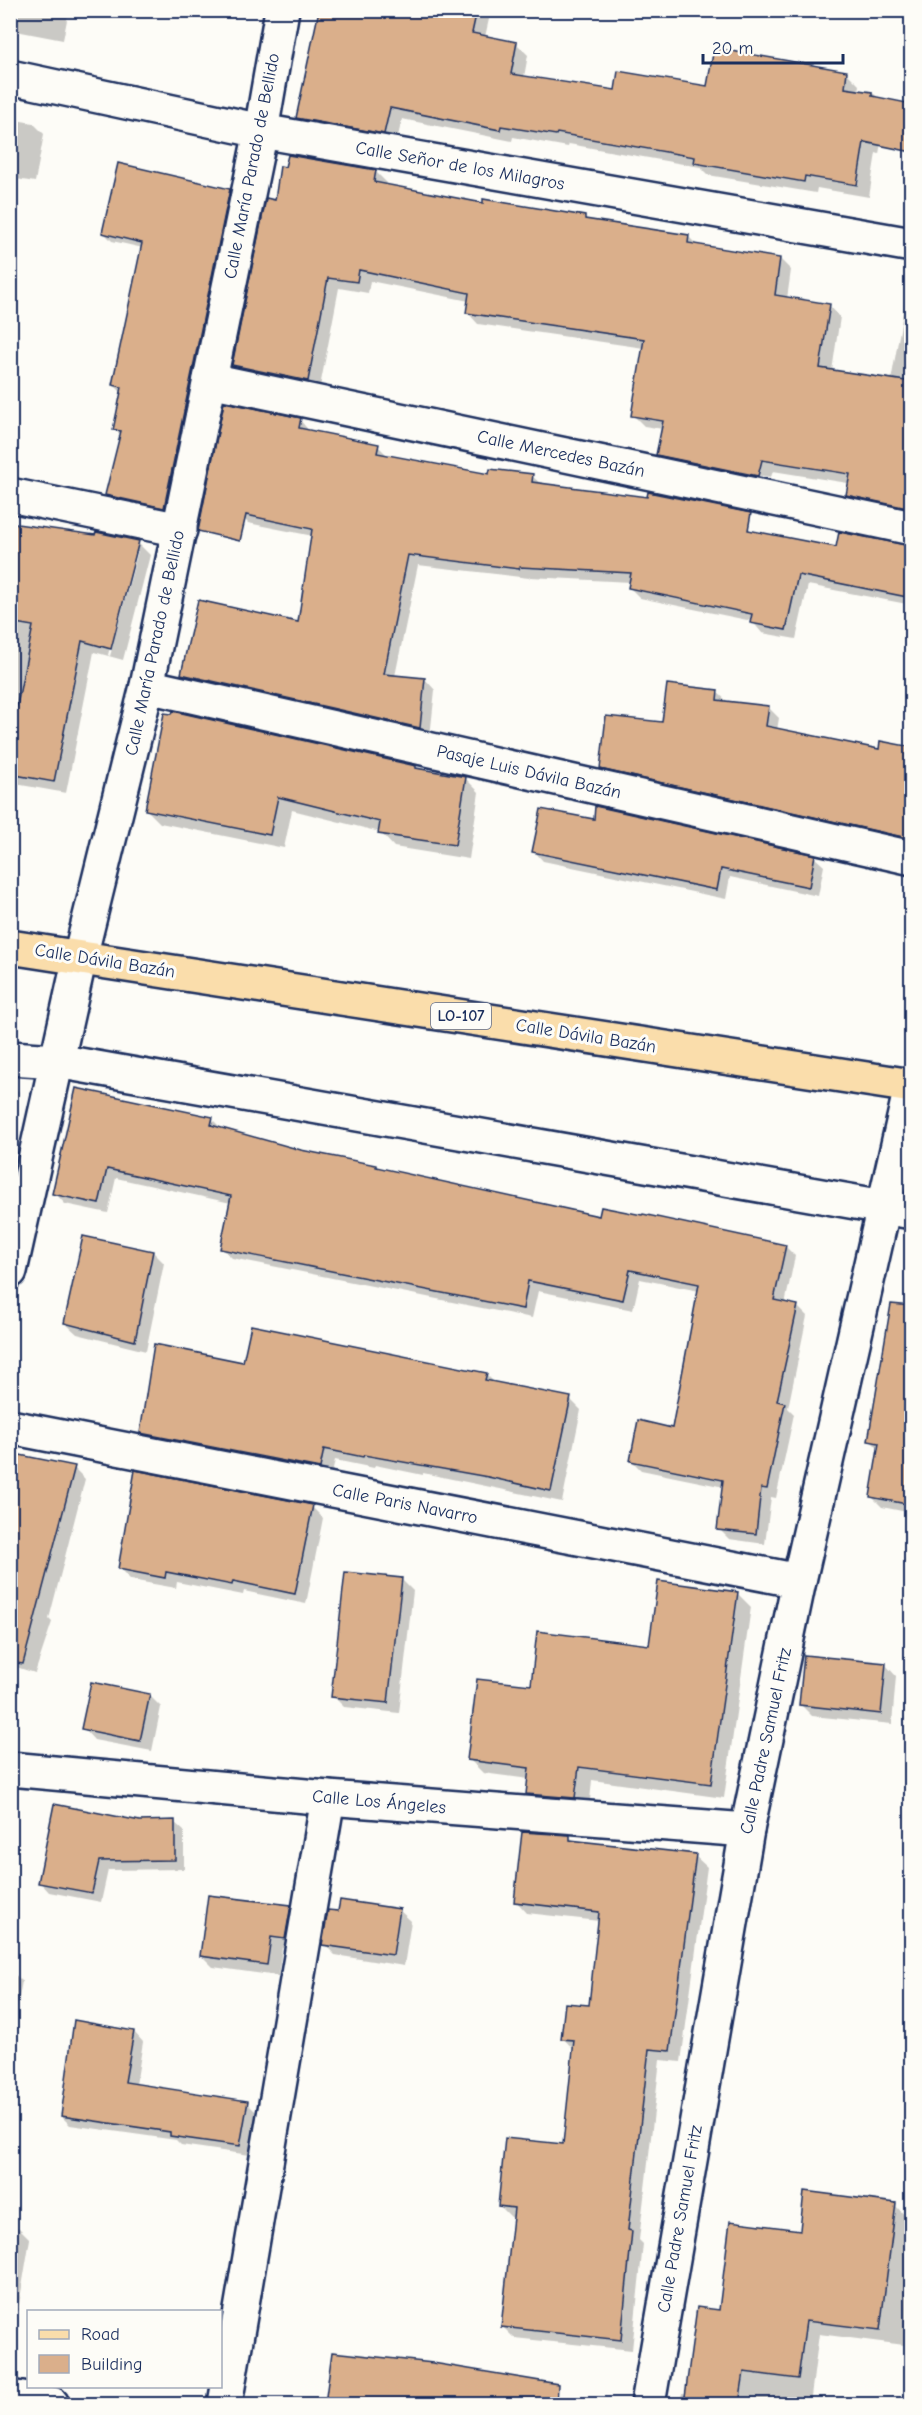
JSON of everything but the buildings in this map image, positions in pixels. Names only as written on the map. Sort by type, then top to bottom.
[{"type":"main road","name":"Calle Dávila Bazán","points":[[10,947],[911,1085]]},
{"type":"street","name":"Calle María Parado de Bellido","points":[[10,1271],[80,957],[147,686],[261,131],[282,10]]},
{"type":"street","name":"Calle Señor de los Milagros","points":[[10,76],[261,131],[912,245]]},
{"type":"street","name":"Calle Mercedes Bazán","points":[[210,380],[912,528]]},
{"type":"street","points":[[10,495],[180,530]]},
{"type":"street","name":"Pasaje Luis Dávila Bazán","points":[[147,686],[912,858]]},
{"type":"street","points":[[10,1058],[57,1061],[898,1209]]},
{"type":"street","name":"Calle Padre Samuel Fritz","points":[[648,2404],[747,1830],[799,1581],[898,1209],[911,1085]]},
{"type":"street","name":"Calle Paris Navarro","points":[[10,1427],[799,1581]]},
{"type":"street","name":"Calle Los Ángeles","points":[[10,1769],[328,1798],[747,1830]]},
{"type":"street","points":[[225,2404],[328,1798]]},
{"type":"street","points":[[10,2397],[52,2404]]}]
